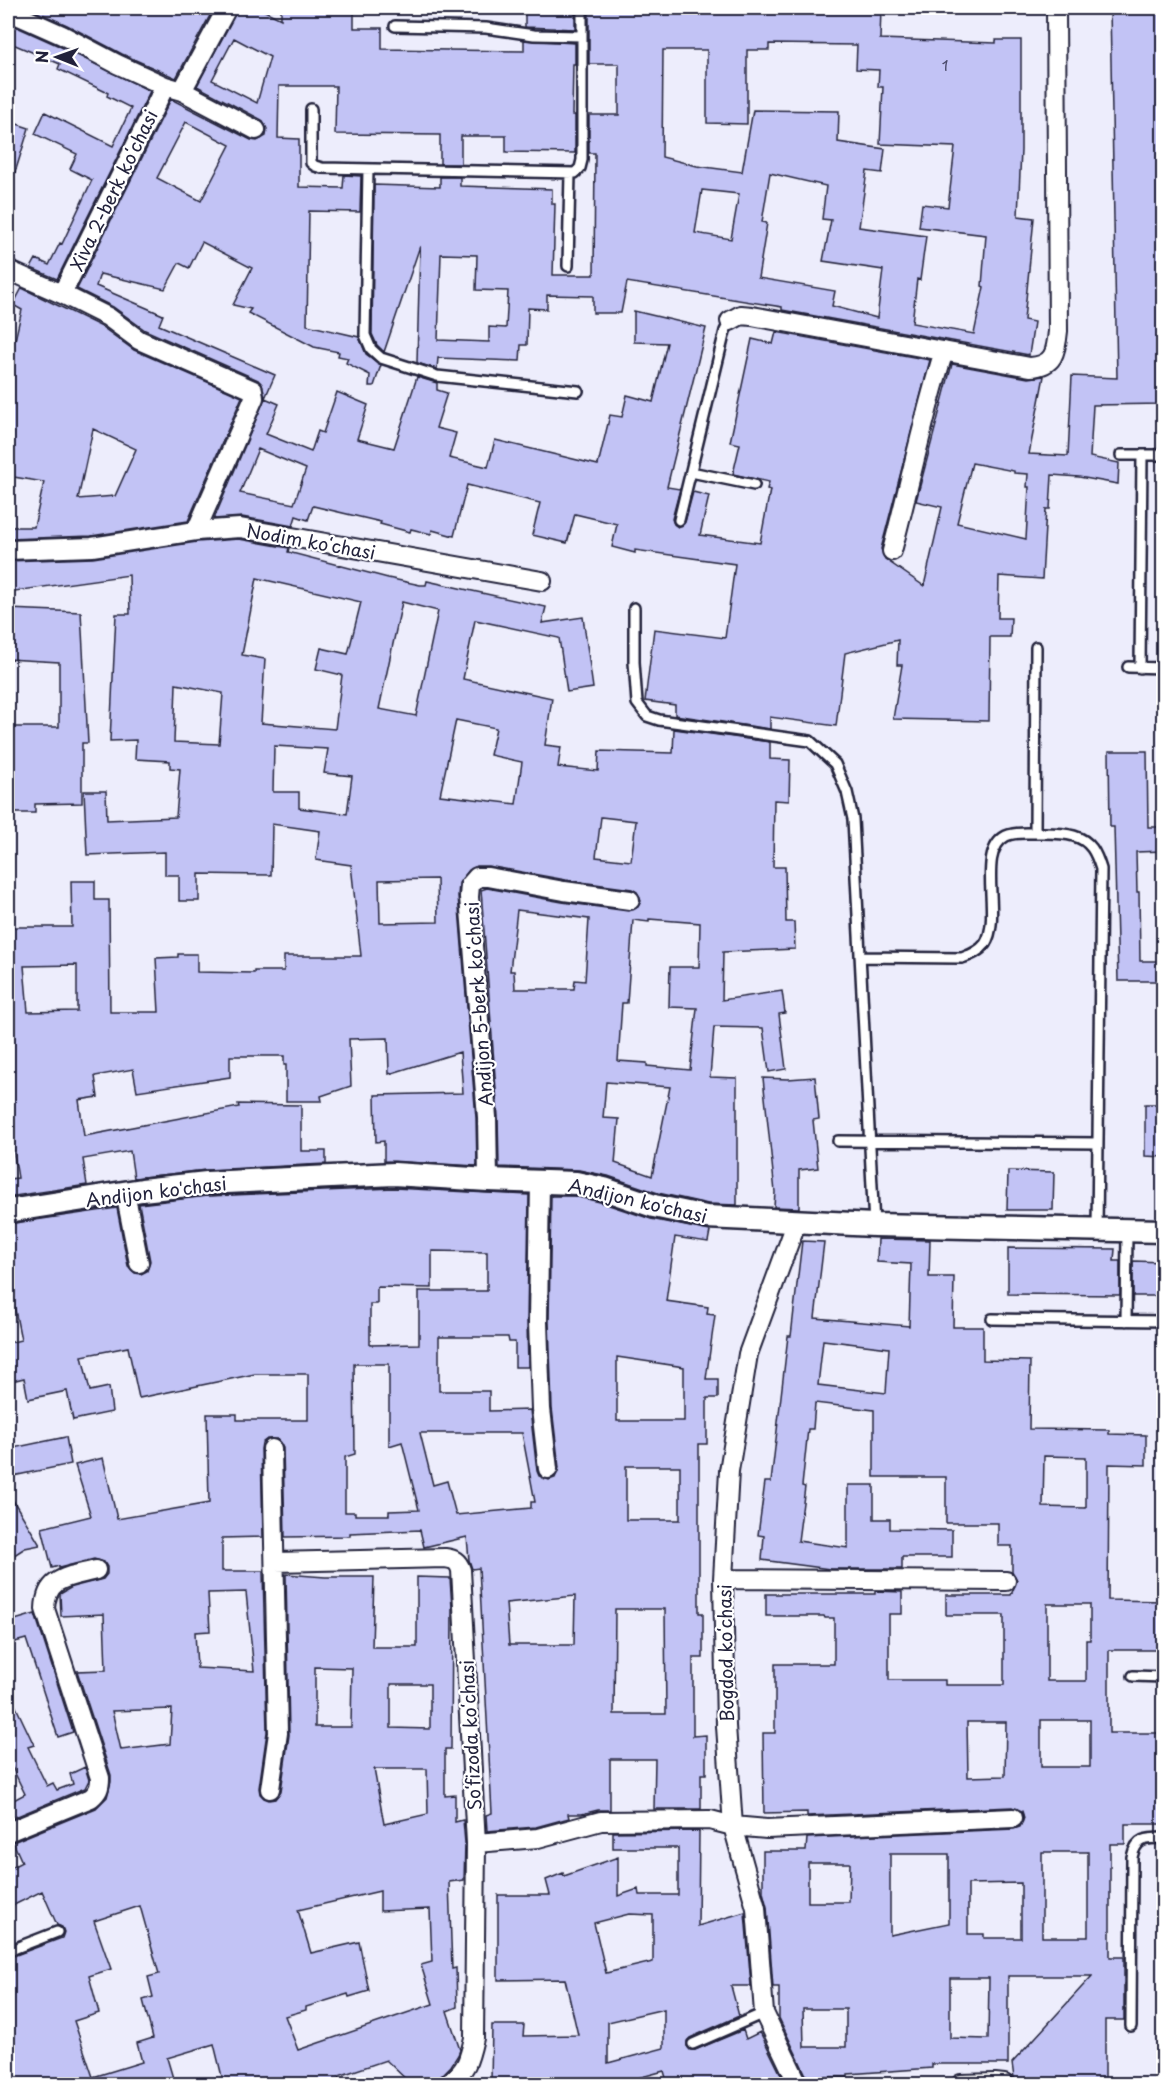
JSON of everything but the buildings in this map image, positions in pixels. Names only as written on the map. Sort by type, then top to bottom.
[{"type":"street","name":"Xiva 2-berk koʻchasi","points":[[62,294],[174,89],[227,8]]},
{"type":"street","points":[[730,321],[741,315],[752,316],[1030,367],[1048,362],[1054,354],[1058,331],[1056,8]]},
{"type":"street","points":[[8,11],[256,130]]},
{"type":"street","points":[[8,270],[108,317],[139,340],[253,390],[254,398],[196,531]]},
{"type":"street","points":[[892,551],[911,482],[932,387],[944,351]]},
{"type":"street","name":"Nodim koʻchasi","points":[[8,549],[92,547],[196,531],[240,528],[542,581]]},
{"type":"street","name":"Аndijon 5-berk koʻchasi","points":[[488,1180],[487,1117],[469,897],[470,885],[477,877],[488,877],[630,900]]},
{"type":"street","name":"Andijon ko'chasi","points":[[8,1211],[125,1192],[207,1183],[394,1174],[585,1185],[654,1206],[706,1217],[874,1225],[1164,1231]]},
{"type":"street","points":[[540,1182],[538,1322],[541,1409],[548,1469]]},
{"type":"street","points":[[125,1192],[139,1263]]},
{"type":"street","name":"Bogdod koʻchasi","points":[[797,1221],[748,1354],[729,1471],[723,1579],[726,1726],[733,1826],[756,1908],[764,2013],[798,2085]]},
{"type":"street","points":[[270,1789],[278,1733],[272,1449]]},
{"type":"street","name":"Soʻfizoda koʻchasi","points":[[274,1562],[445,1558],[458,1563],[461,1570],[476,1843],[474,2038],[469,2062],[459,2076],[448,2085]]},
{"type":"street","points":[[8,1832],[91,1798],[97,1794],[100,1787],[100,1778],[45,1610],[45,1596],[51,1586],[60,1579],[96,1570]]},
{"type":"street","points":[[723,1579],[1006,1581]]},
{"type":"street","points":[[476,1843],[538,1838],[601,1821],[710,1820],[733,1826],[768,1829],[1013,1818]]},
{"type":"street","points":[[961,2085],[1004,2085]]},
{"type":"lane","points":[[311,109],[311,163],[322,168],[575,173],[580,168],[582,160],[582,8]]},
{"type":"lane","points":[[395,26],[486,28],[534,35],[581,36]]},
{"type":"lane","points":[[368,169],[365,335],[371,349],[381,358],[436,376],[578,392]]},
{"type":"lane","points":[[568,266],[570,173]]},
{"type":"lane","points":[[679,520],[725,331],[730,321]]},
{"type":"lane","points":[[1121,455],[1164,455]]},
{"type":"lane","points":[[1140,668],[1142,455]]},
{"type":"lane","points":[[691,472],[754,485]]},
{"type":"lane","points":[[634,608],[637,704],[647,716],[658,720],[810,741],[835,764],[847,792],[853,819],[874,1225]]},
{"type":"lane","points":[[1035,833],[1036,646]]},
{"type":"lane","points":[[1128,668],[1164,668]]},
{"type":"lane","points":[[860,957],[962,958],[976,952],[985,944],[991,929],[991,859],[995,845],[1006,836],[1018,833],[1067,833],[1084,839],[1096,853],[1101,869],[1097,1230]]},
{"type":"lane","points":[[838,1141],[1098,1143]]},
{"type":"lane","points":[[1126,1321],[1127,1230]]},
{"type":"lane","points":[[992,1319],[1164,1321]]},
{"type":"lane","points":[[1133,1676],[1164,1677]]},
{"type":"lane","points":[[1131,2026],[1132,1857],[1134,1847],[1142,1840],[1164,1839]]},
{"type":"lane","points":[[8,1951],[57,1932]]},
{"type":"lane","points":[[693,2044],[764,2013]]}]
